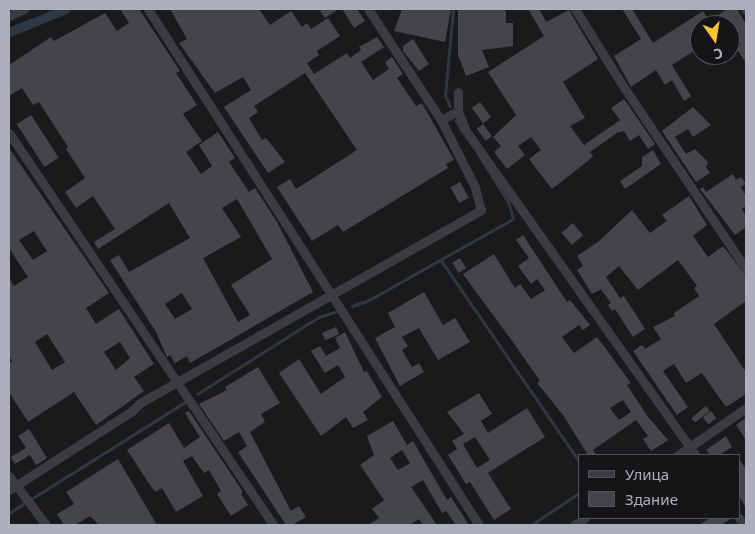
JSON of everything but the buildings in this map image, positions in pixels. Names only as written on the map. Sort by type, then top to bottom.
[{"type":"street","points":[[9,16],[24,9]]},
{"type":"street","points":[[148,9],[334,294],[389,388],[479,525]]},
{"type":"street","points":[[12,488],[178,380],[481,210],[475,187],[441,120],[368,9]]},
{"type":"street","points":[[575,9],[746,269]]},
{"type":"street","points":[[458,92],[458,112],[466,131],[692,451],[746,408]]},
{"type":"street","points":[[441,120],[458,112]]},
{"type":"street","points":[[9,133],[178,380],[273,525]]},
{"type":"street","points":[[9,476],[12,488],[29,504],[46,525]]},
{"type":"waterway","points":[[9,32],[66,9]]},
{"type":"waterway","points":[[450,107],[445,96],[453,9]]},
{"type":"waterway","points":[[456,120],[462,131]]},
{"type":"waterway","points":[[352,306],[369,300],[513,219],[508,202],[479,156]]},
{"type":"waterway","points":[[441,260],[578,460]]},
{"type":"waterway","points":[[197,394],[319,317],[338,311]]},
{"type":"waterway","points":[[9,513],[185,402]]},
{"type":"waterway","points":[[531,525],[578,494]]}]
